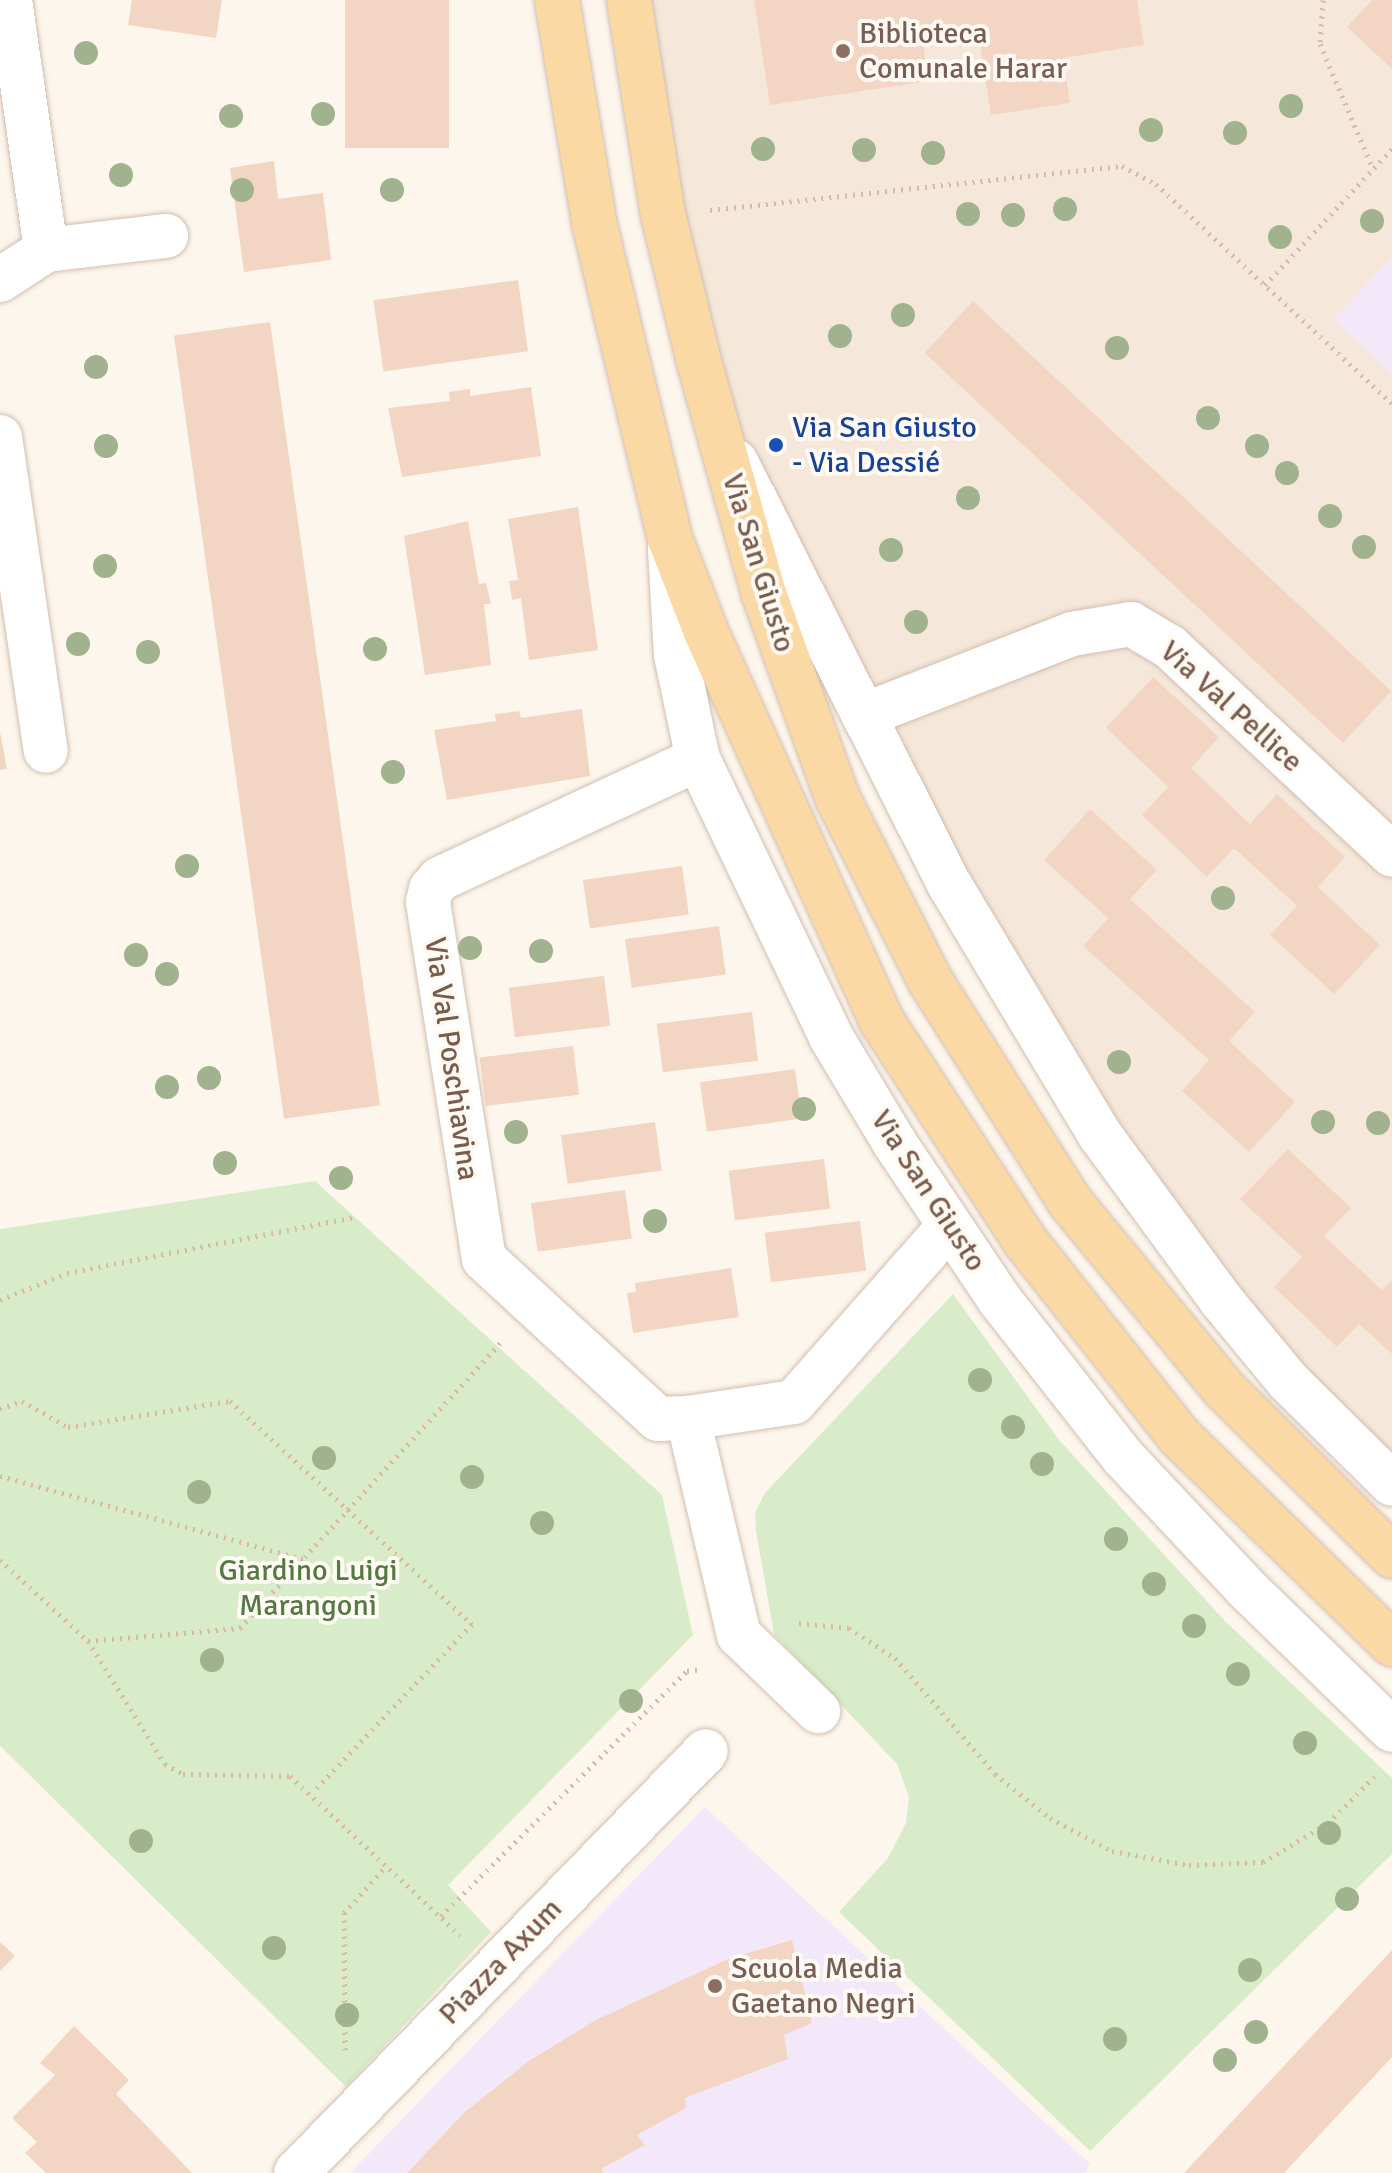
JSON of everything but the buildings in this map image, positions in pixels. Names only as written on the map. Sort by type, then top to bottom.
[{"type":"main road","name":"Via San Giusto","points":[[557,0],[594,222],[670,539],[706,632],[881,1020],[1017,1228],[1179,1436],[1392,1644]]},
{"type":"main road","name":"Via San Giusto","points":[[629,0],[663,214],[719,430],[764,594],[838,799],[931,982],[1070,1202],[1224,1389],[1392,1556]]},
{"type":"street","points":[[10,0],[46,250]]},
{"type":"street","points":[[0,280],[46,250],[166,236]]},
{"type":"street","name":"Via San Giusto","points":[[719,430],[867,714],[951,887],[1100,1135],[1240,1323],[1288,1381],[1392,1484]]},
{"type":"street","points":[[0,437],[46,751]]},
{"type":"street","name":"Via San Giusto","points":[[670,539],[676,655],[698,759],[831,1037],[949,1226],[1123,1457],[1247,1589],[1387,1749]]},
{"type":"street","name":"Via Val Pellice","points":[[867,714],[1072,634],[1131,624],[1170,647],[1392,855]]},
{"type":"street","name":"Via Val Poschiavina","points":[[698,759],[440,879],[431,889],[428,902],[478,1246],[484,1259],[658,1419],[688,1418],[794,1402],[949,1226]]},
{"type":"street","points":[[688,1418],[739,1635],[818,1711]]},
{"type":"street","name":"Piazza Axum","points":[[296,2173],[706,1751]]},
{"type":"path","points":[[1323,0],[1320,44],[1373,169]]},
{"type":"path","points":[[1265,285],[1392,149]]},
{"type":"path","points":[[663,214],[1122,166],[1156,184],[1392,403]]},
{"type":"path","points":[[0,1300],[67,1273],[354,1217]]},
{"type":"path","points":[[88,1641],[240,1628],[533,1306]]},
{"type":"path","points":[[0,1409],[22,1401],[68,1427],[230,1401],[472,1624],[313,1792]]},
{"type":"path","points":[[0,1476],[304,1559]]},
{"type":"path","points":[[0,1560],[88,1641],[165,1764],[183,1774],[290,1776],[313,1792],[495,1969]]},
{"type":"path","points":[[785,1628],[795,1623],[849,1628],[895,1658],[995,1774],[1050,1818],[1112,1851],[1189,1865],[1263,1862],[1328,1823],[1387,1749]]},
{"type":"path","points":[[441,1916],[687,1671],[716,1667]]},
{"type":"path","points":[[341,2127],[346,2087],[344,1913],[387,1865]]},
{"type":"shaded area","points":[[647,0],[1392,0],[1392,1465],[1163,1210],[959,881],[744,441],[711,351],[667,144]]},
{"type":"shaded area","points":[[1392,257],[1392,374],[1334,319]]},
{"type":"shaded area","name":"Scuola Media Gaetano Negri","points":[[705,1807],[1090,2164],[1086,2173],[350,2173]]},
{"type":"green space","name":"Giardino Luigi Marangoni","points":[[315,1181],[662,1495],[693,1635],[448,1885],[491,1932],[346,2087],[0,1746],[0,1229]]},
{"type":"green space","points":[[953,1294],[1059,1440],[1224,1620],[1392,1778],[1392,1854],[1090,2151],[839,1912],[888,1858],[906,1823],[909,1797],[897,1764],[774,1634],[756,1531],[755,1513],[765,1493]]},
{"type":"place","name":"Biblioteca Comunale Harar","points":[[843,51]]},
{"type":"place","name":"Via San Giusto - Via Dessié","points":[[776,445]]},
{"type":"place","name":"Scuola Media Gaetano Negri","points":[[715,1986]]}]
